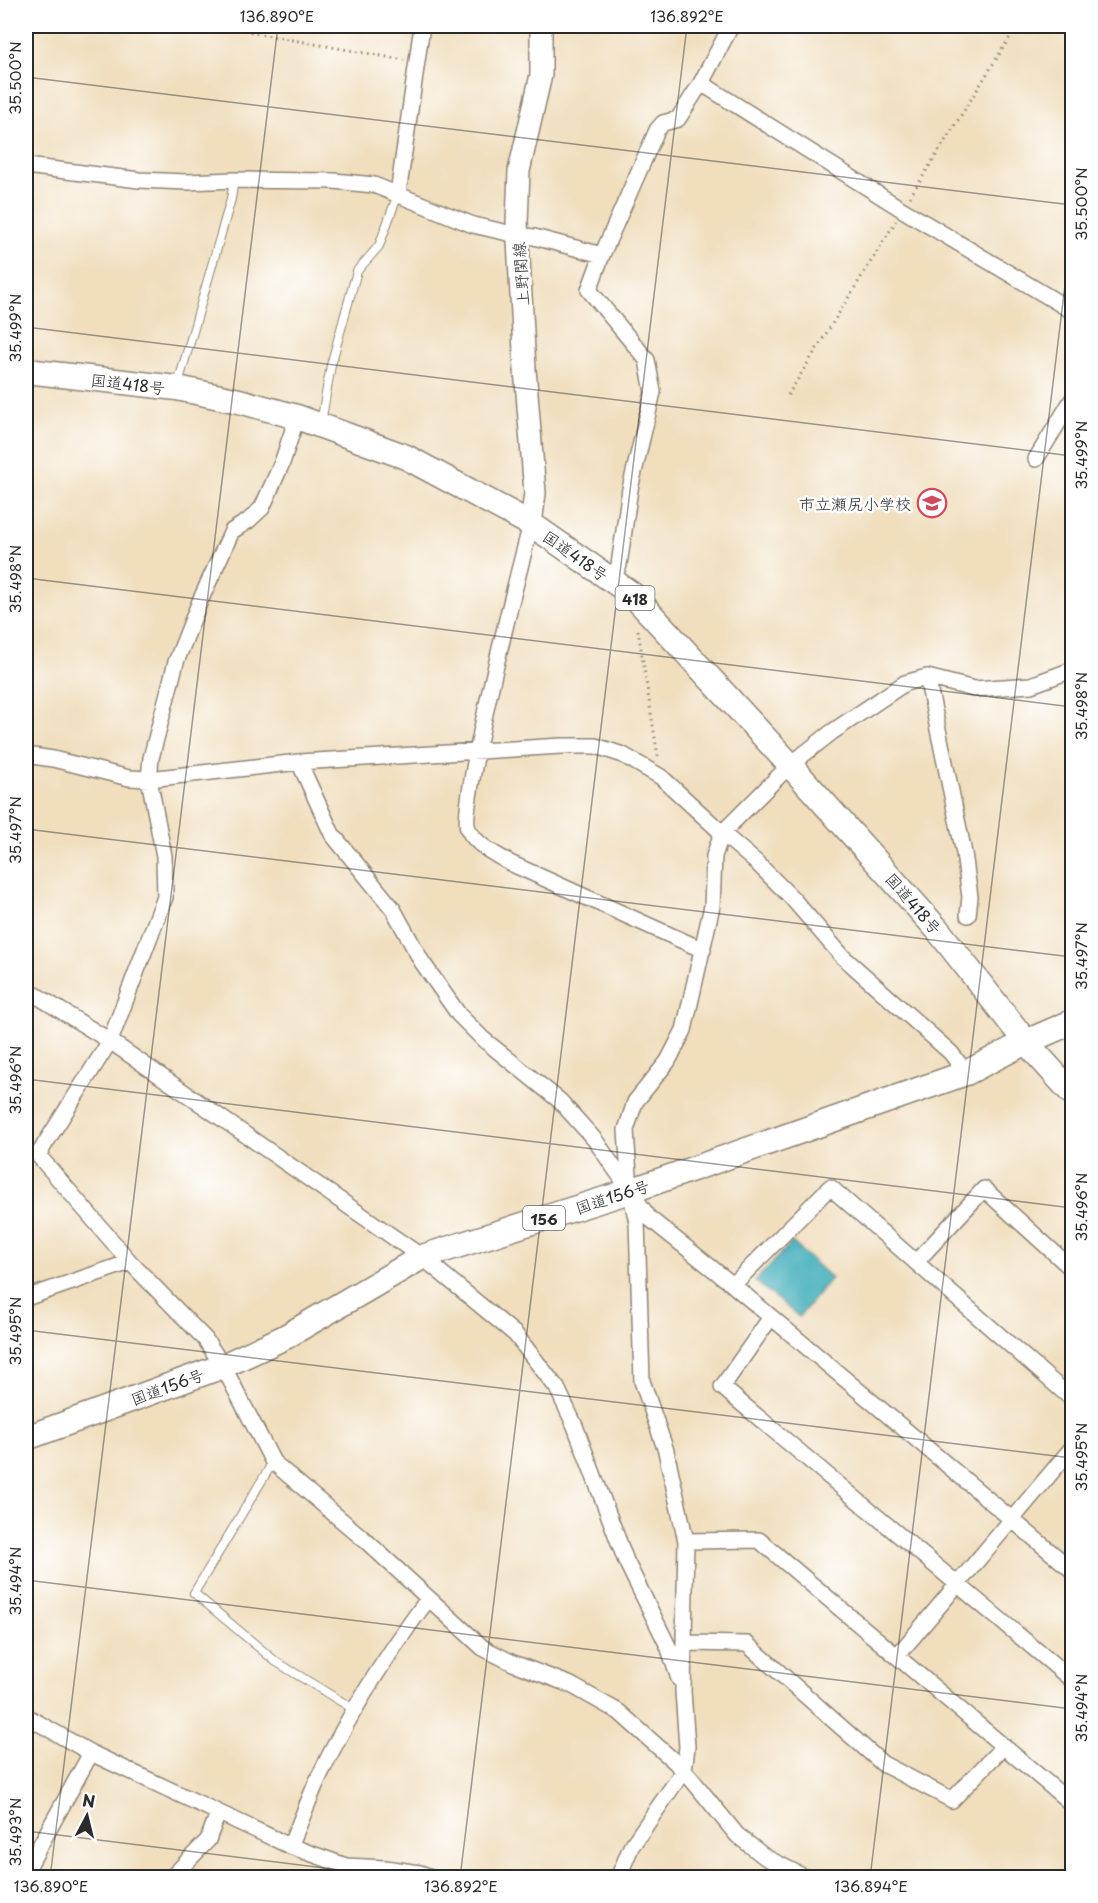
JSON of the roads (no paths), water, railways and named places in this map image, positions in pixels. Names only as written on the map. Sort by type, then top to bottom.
[{"type":"highway","name":"国道418号","points":[[26,371],[177,388],[239,401],[297,417],[406,457],[531,524],[633,596],[790,765],[937,929],[1026,1042],[1072,1093]]},
{"type":"highway","name":"国道156号","points":[[26,1438],[223,1366],[285,1337],[422,1257],[630,1191],[966,1073],[1026,1042],[1072,1022]]},
{"type":"main road","name":"上野関線","points":[[531,524],[535,494],[517,235],[519,171],[541,75],[541,26]]},
{"type":"street","points":[[398,194],[422,26]]},
{"type":"street","points":[[613,581],[619,565],[630,489],[653,392],[647,360],[589,290],[657,130],[663,123],[678,119],[701,83],[731,26]]},
{"type":"street","points":[[701,83],[903,210],[1072,311]]},
{"type":"street","points":[[26,166],[138,180],[334,181],[374,185],[473,225],[534,237],[602,255]]},
{"type":"street","points":[[1036,459],[1072,400]]},
{"type":"street","points":[[297,417],[282,463],[262,508],[232,531],[200,601],[176,662],[151,758],[149,779],[165,856],[165,897],[110,1041],[32,1151],[130,1262],[205,1339],[223,1366],[273,1462],[366,1541],[483,1648],[513,1663],[571,1685],[619,1712],[684,1770],[737,1835],[765,1857],[806,1878]]},
{"type":"street","points":[[531,524],[478,751],[467,813],[467,827],[480,845],[510,863],[703,950]]},
{"type":"street","points":[[618,1878],[631,1846],[684,1770],[687,1747],[683,1691],[687,1540],[666,1451],[642,1381],[638,1222],[630,1191],[626,1130],[635,1102],[669,1061],[684,1030],[712,906],[714,856],[722,833],[790,765],[832,732],[905,683],[927,677],[974,689],[1032,685],[1072,670]]},
{"type":"street","points":[[927,677],[964,853],[970,897],[968,915]]},
{"type":"street","points":[[26,755],[53,759],[129,778],[149,779],[298,762],[561,746],[596,746],[623,755],[661,777],[758,863],[843,956],[951,1053],[966,1073]]},
{"type":"street","points":[[298,762],[332,834],[393,909],[422,962],[459,1015],[483,1039],[560,1101],[595,1140],[649,1218],[733,1285],[1072,1570]]},
{"type":"street","points":[[26,989],[110,1041],[422,1257],[514,1334],[557,1388],[575,1426],[626,1561],[668,1646],[683,1691]]},
{"type":"street","points":[[733,1285],[830,1186],[1072,1399]]},
{"type":"street","points":[[916,1262],[984,1189],[1069,1260]]},
{"type":"street","points":[[26,1298],[130,1262]]},
{"type":"street","points":[[771,1317],[722,1387],[1072,1680]]},
{"type":"street","points":[[897,1656],[1072,1448]]},
{"type":"street","points":[[687,1540],[759,1540],[1072,1804]]},
{"type":"street","points":[[290,1846],[319,1778],[355,1710],[400,1636],[428,1599]]},
{"type":"street","points":[[684,1643],[747,1644],[883,1764],[952,1800],[1004,1746]]},
{"type":"street","points":[[26,1716],[91,1753],[290,1846],[346,1866],[385,1868],[420,1873],[433,1878]]},
{"type":"street","points":[[26,1871],[91,1753]]},
{"type":"street","points":[[171,1878],[208,1840],[218,1813]]},
{"type":"lane","points":[[177,388],[231,199],[234,180]]},
{"type":"lane","points":[[321,425],[331,365],[357,271],[379,246],[398,194]]},
{"type":"lane","points":[[273,1462],[194,1593],[275,1661],[355,1710]]},
{"type":"water","points":[[792,1242],[831,1278],[799,1317],[755,1281]]},
{"type":"place","name":"市立瀬尻小学校","points":[[932,503]]}]
